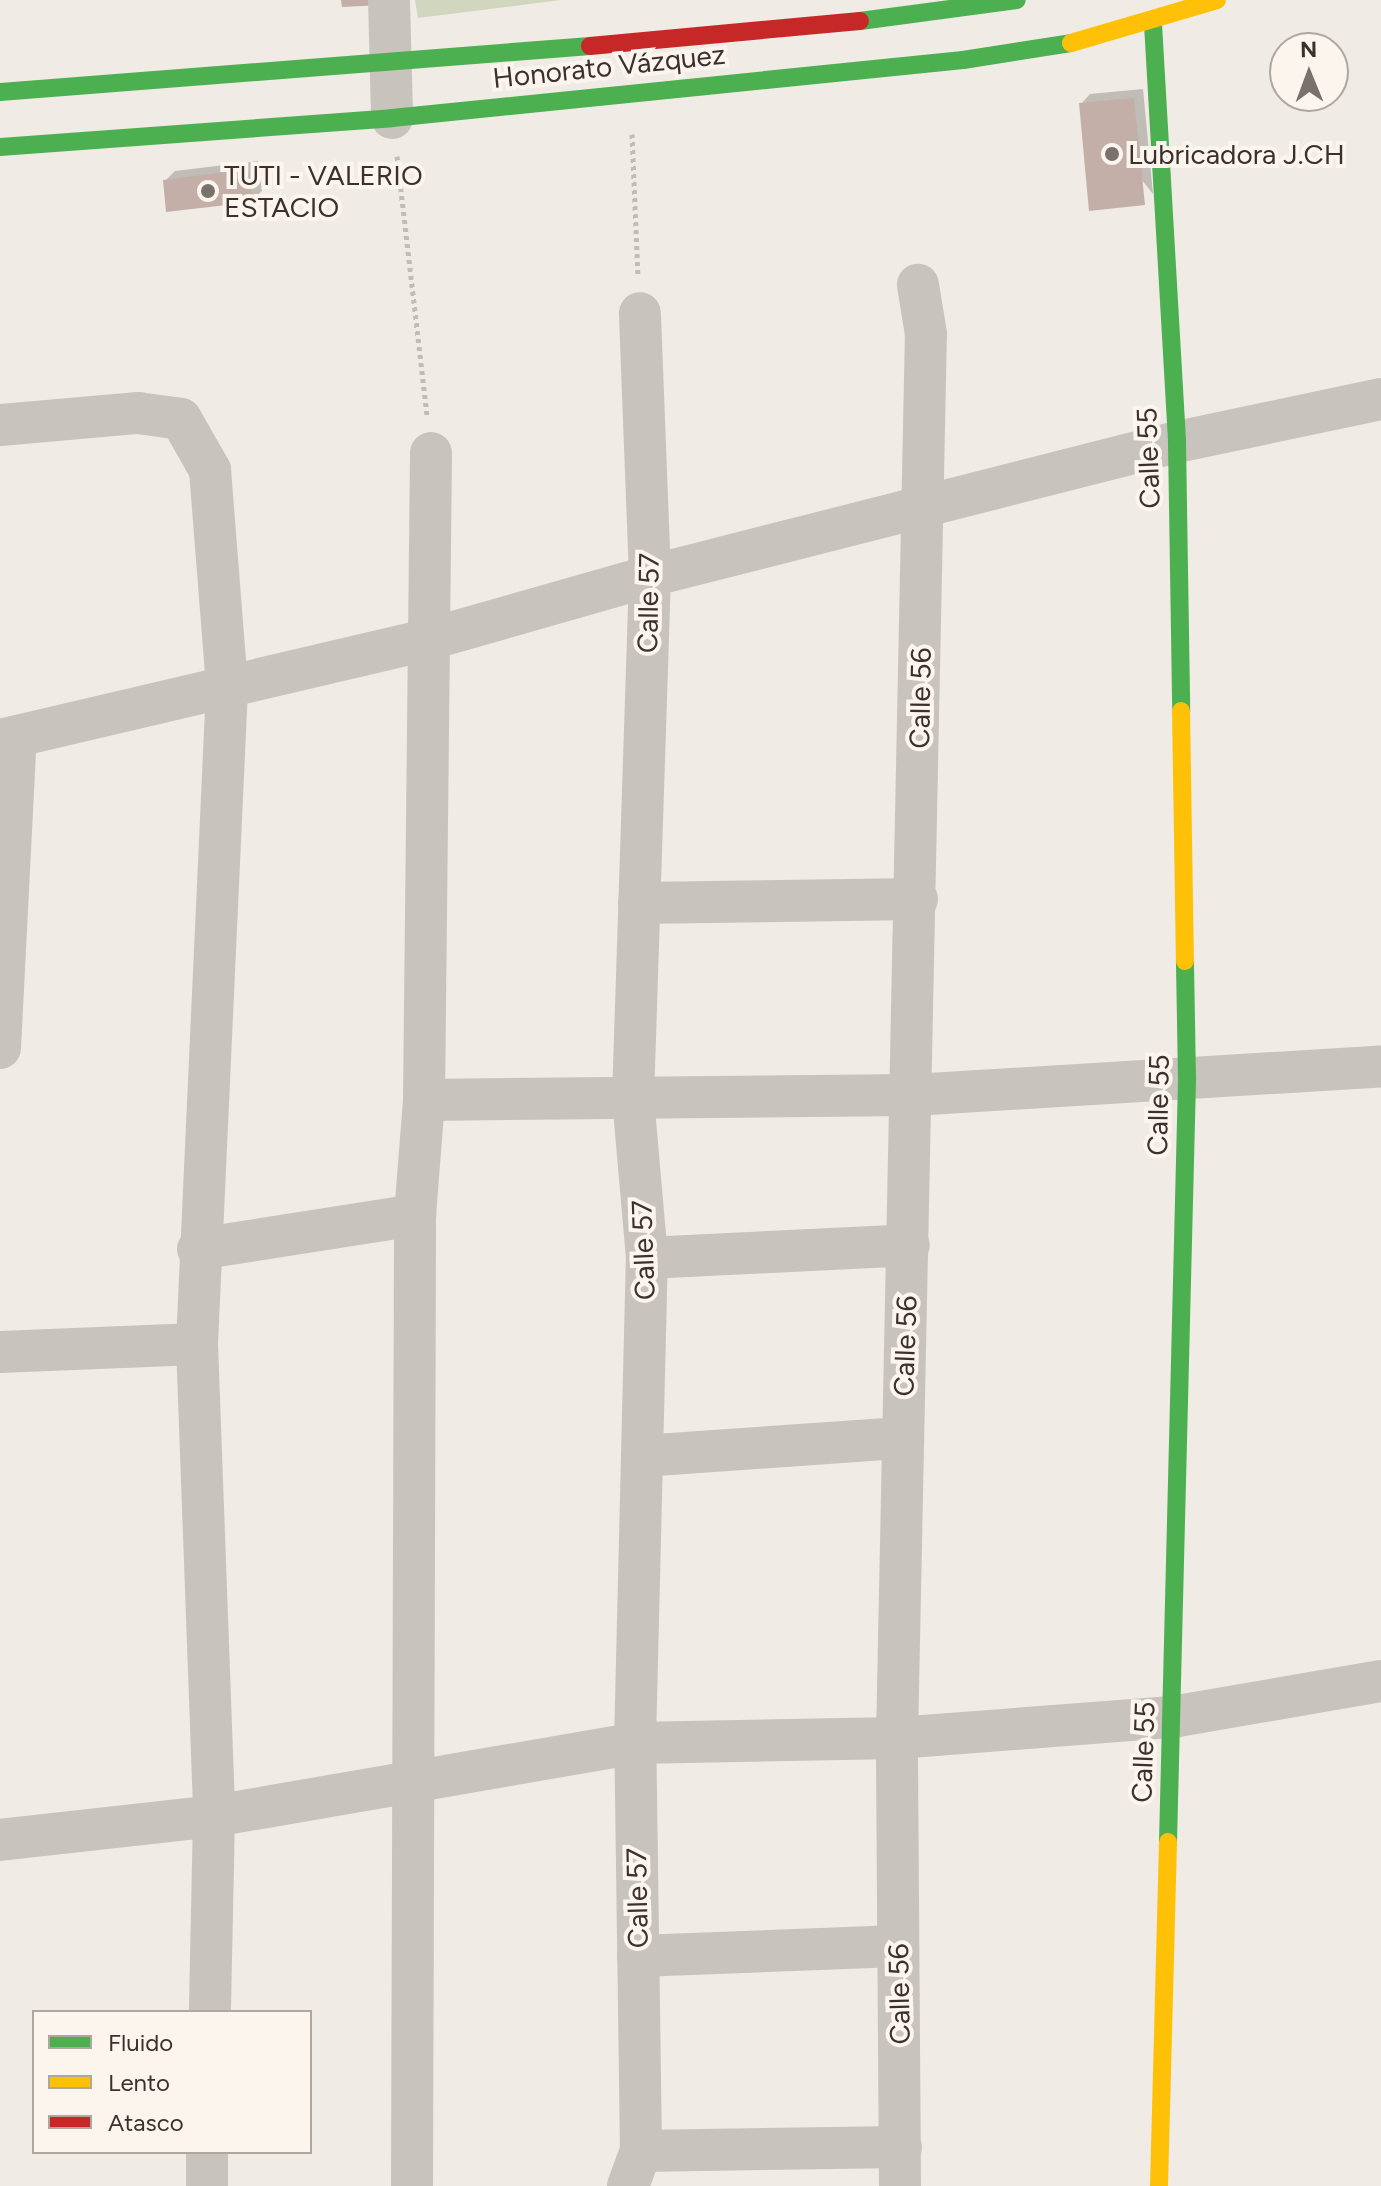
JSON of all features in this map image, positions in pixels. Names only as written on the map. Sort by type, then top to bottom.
[{"type":"street","points":[[389,0],[392,118]]},
{"type":"street","name":"Honorato Vázquez","points":[[0,92],[390,64],[937,13],[1017,0]]},
{"type":"street","name":"Honorato Vázquez","points":[[0,147],[392,118],[630,90],[963,60],[1153,24],[1217,0]]},
{"type":"street","name":"Calle 55","points":[[1153,24],[1177,442],[1187,1079],[1159,2186]]},
{"type":"street","name":"Calle 56","points":[[900,2166],[897,1738],[901,1438],[913,1095],[926,334],[918,285]]},
{"type":"street","name":"Calle 57","points":[[634,2169],[638,1956],[635,1743],[647,1258],[633,1099],[650,576],[640,313]]},
{"type":"street","points":[[0,1048],[8,738],[426,640],[650,576],[1177,442],[1381,399]]},
{"type":"street","points":[[0,425],[138,413],[181,419],[210,470],[227,688],[198,1249],[197,1344],[214,1816],[210,2010]]},
{"type":"street","points":[[412,2186],[416,1777],[415,1215],[424,1100],[426,640],[431,453]]},
{"type":"street","points":[[639,903],[917,899]]},
{"type":"street","points":[[424,1100],[913,1095],[1381,1066]]},
{"type":"street","points":[[198,1249],[415,1215]]},
{"type":"street","points":[[647,1258],[909,1245]]},
{"type":"street","points":[[0,1352],[197,1344]]},
{"type":"street","points":[[642,1456],[901,1438]]},
{"type":"street","points":[[0,1840],[214,1816],[416,1777],[635,1743],[897,1738],[1172,1717],[1381,1681]]},
{"type":"street","points":[[638,1956],[898,1946]]},
{"type":"street","points":[[207,2154],[207,2186]]},
{"type":"street","points":[[634,2169],[900,2166]]},
{"type":"path","points":[[630,90],[640,313]]},
{"type":"path","points":[[392,118],[431,453]]},
{"type":"green space","points":[[415,0],[561,0],[418,18]]},
{"type":"building","points":[[341,0],[383,0],[383,5],[342,7]]},
{"type":"building","name":"Lubricadora J.CH","points":[[1134,98],[1145,205],[1089,211],[1079,103]]},
{"type":"building","name":"TUTI - VALERIO ESTACIO","points":[[249,169],[253,202],[166,212],[163,180]]},
{"type":"traffic: fast","points":[[860,21],[1017,0]]},
{"type":"traffic: fast","points":[[1153,24],[1177,442],[1181,711]]},
{"type":"traffic: fast","points":[[0,147],[392,118],[963,60],[1071,43]]},
{"type":"traffic: fast","points":[[0,92],[590,46]]},
{"type":"traffic: fast","points":[[1168,1842],[1187,1079],[1185,961]]},
{"type":"traffic: slow","points":[[1071,43],[1217,0]]},
{"type":"traffic: slow","points":[[1181,711],[1185,961]]},
{"type":"traffic: slow","points":[[1159,2186],[1168,1842]]},
{"type":"traffic: jam","points":[[590,46],[860,21]]},
{"type":"place","name":"Lubricadora J.CH","points":[[1112,154]]},
{"type":"place","name":"TUTI - VALERIO ESTACIO","points":[[208,191]]}]
